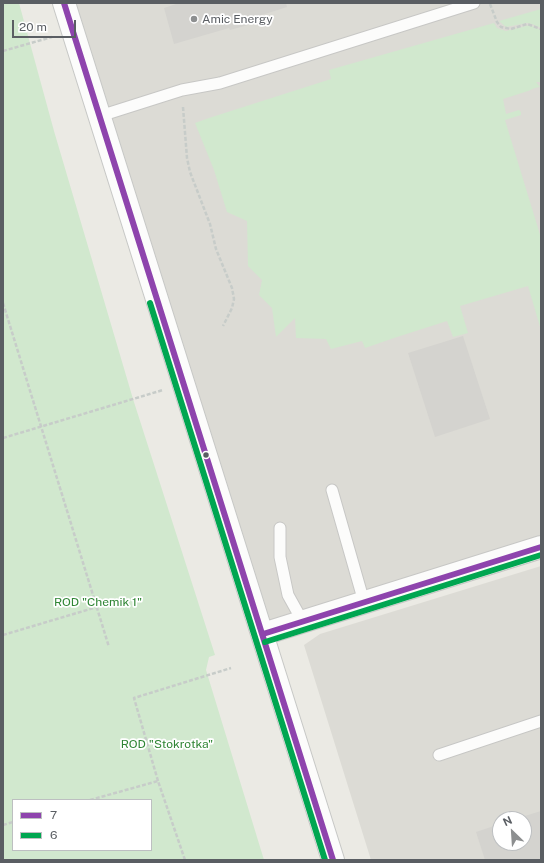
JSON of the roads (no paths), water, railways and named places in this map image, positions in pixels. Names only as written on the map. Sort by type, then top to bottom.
[{"type":"main road","points":[[64,3],[333,860]]},
{"type":"main road","points":[[263,634],[541,547]]},
{"type":"lane","points":[[100,116],[182,90],[220,83],[474,3]]},
{"type":"lane","points":[[332,490],[364,602]]},
{"type":"lane","points":[[280,528],[280,558],[288,595],[302,622]]},
{"type":"lane","points":[[439,754],[541,721]]},
{"type":"place","name":"Amic Energy","points":[[194,19]]},
{"type":"park label","name":"ROD \"Chemik 1\"","points":[[98,602]]},
{"type":"park label","name":"ROD \"Stokrotka\"","points":[[167,744]]}]
